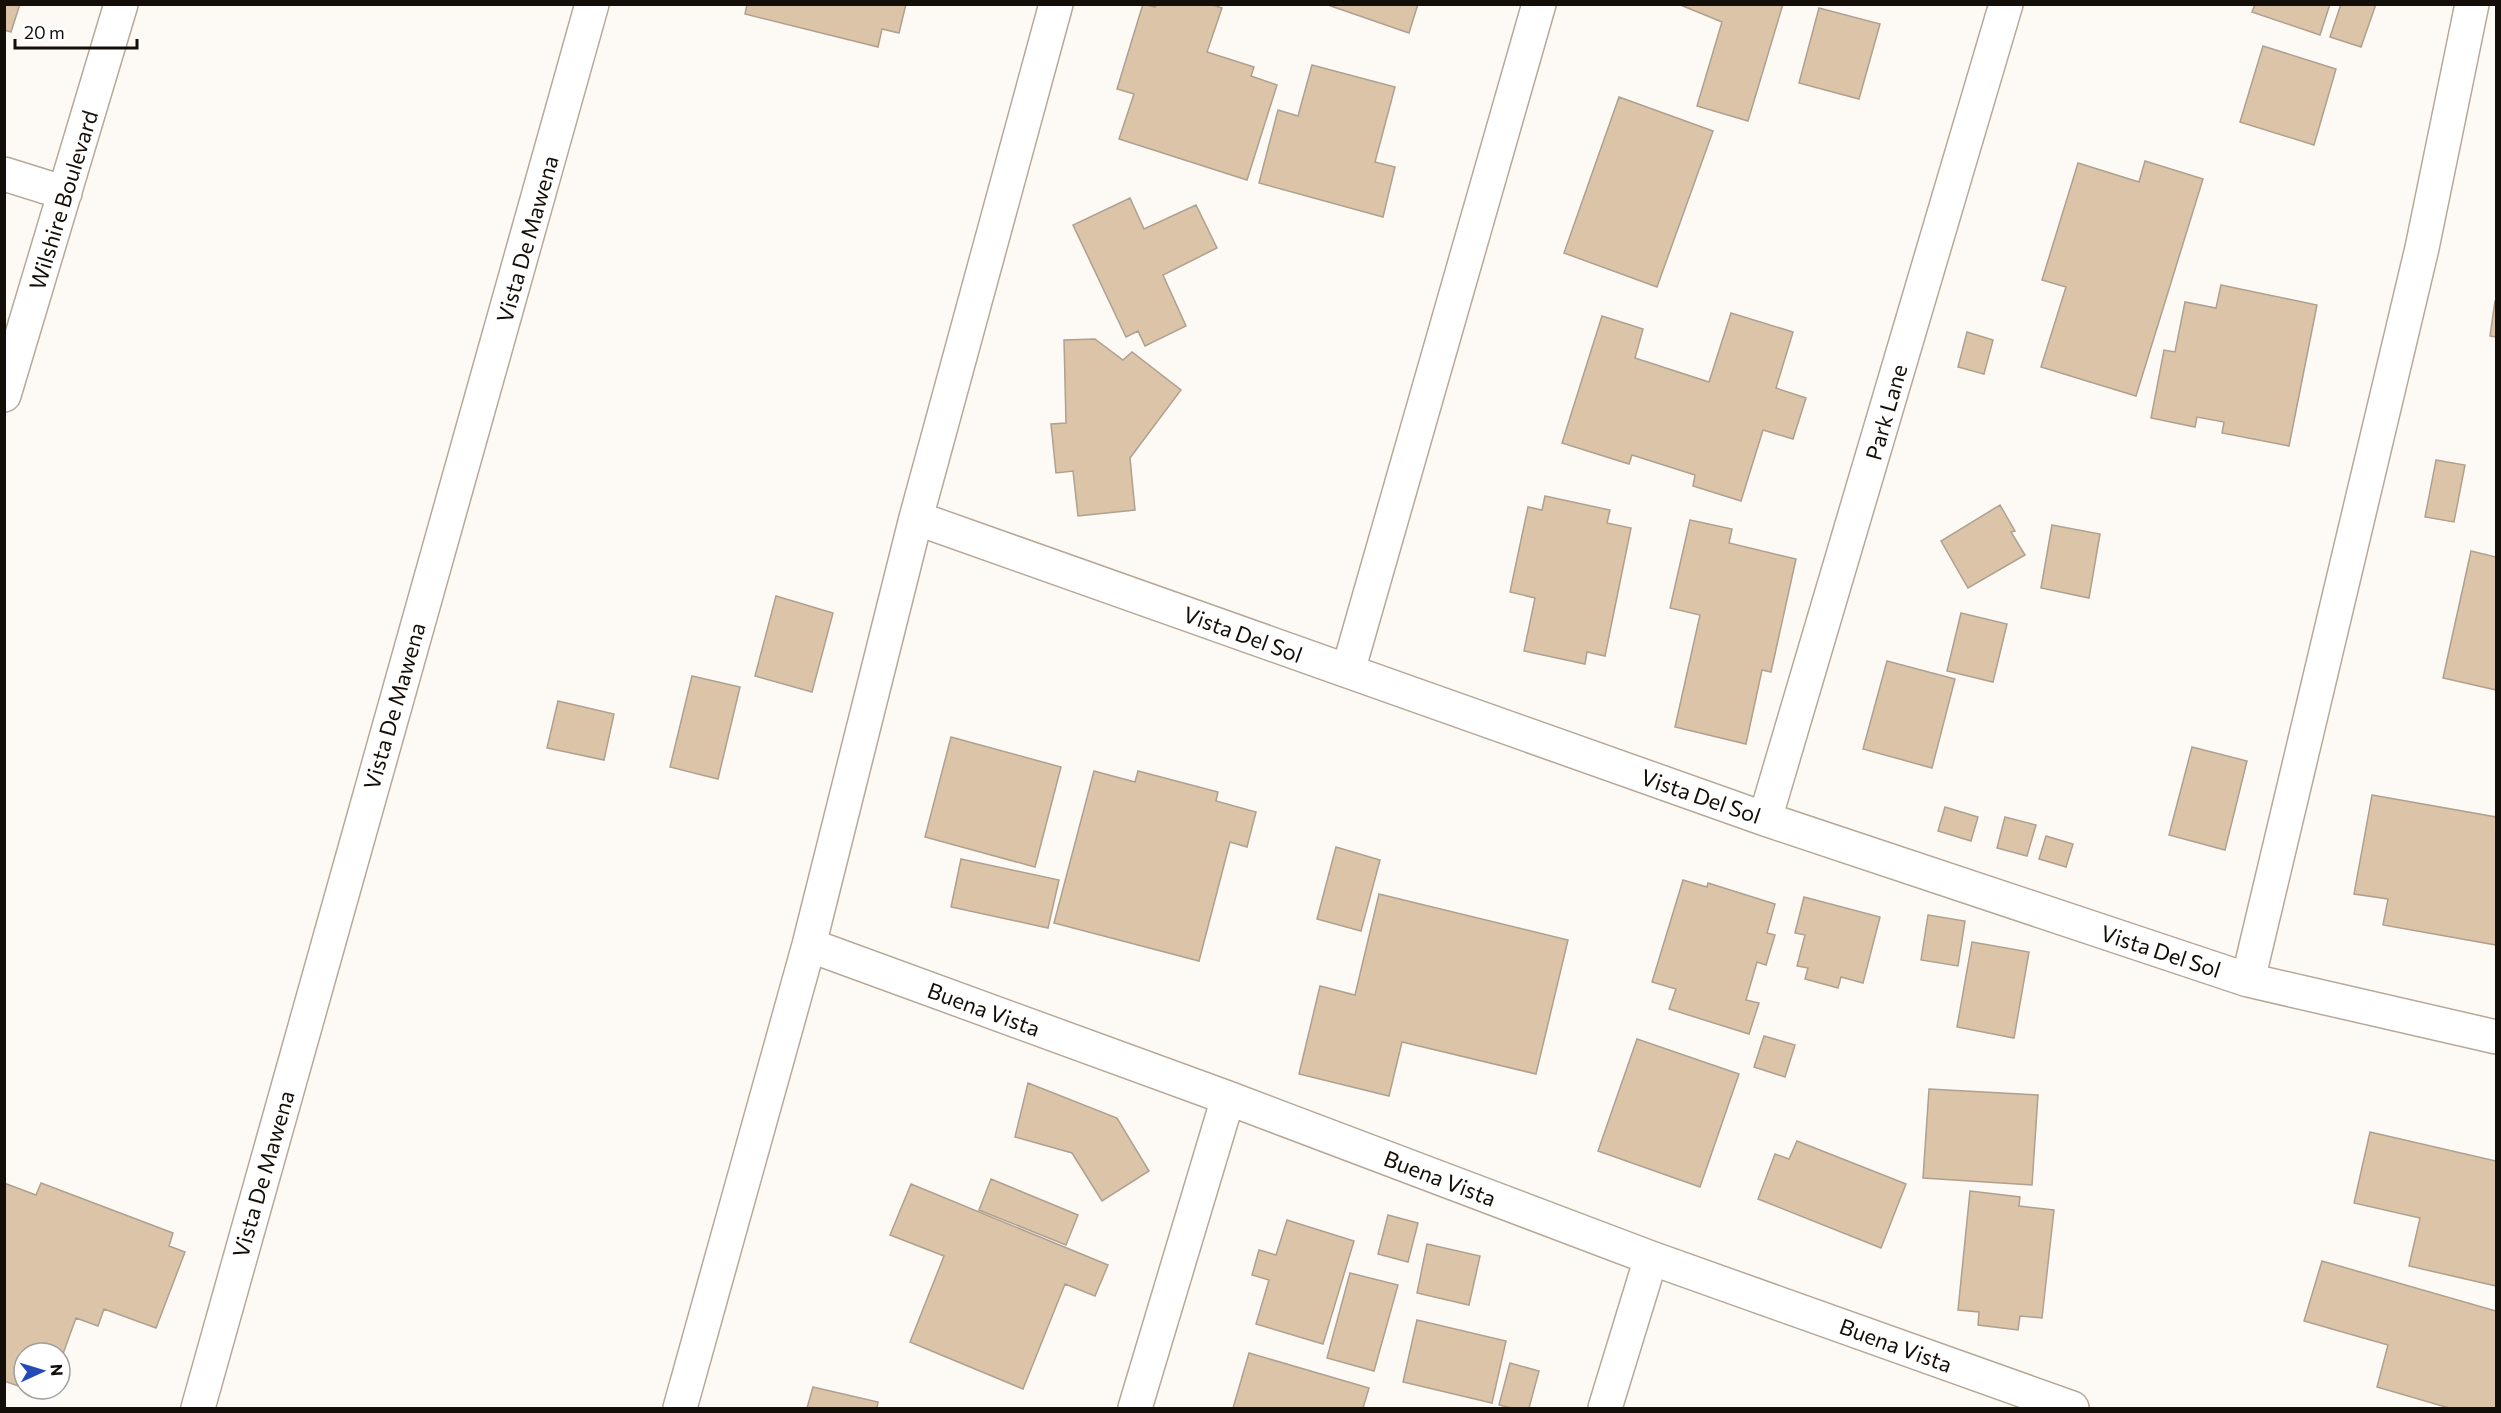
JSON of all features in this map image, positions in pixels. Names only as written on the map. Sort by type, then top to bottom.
[{"type":"street","name":"Wilshire Boulevard","points":[[4,395],[121,4]]},
{"type":"street","name":"Vista De Mawena","points":[[198,1408],[592,4]]},
{"type":"street","points":[[680,1408],[809,945],[916,518],[1056,4]]},
{"type":"street","points":[[1348,671],[1539,4]]},
{"type":"street","name":"Park Lane","points":[[1765,819],[2006,4]]},
{"type":"street","points":[[2248,980],[2422,248],[2472,4]]},
{"type":"street","points":[[4,174],[65,193]]},
{"type":"street","name":"Vista Del Sol","points":[[916,518],[1765,819],[2248,980],[2496,1037]]},
{"type":"street","name":"Buena Vista","points":[[809,945],[1228,1098],[1651,1258],[2072,1408]]},
{"type":"street","points":[[1135,1408],[1228,1098]]},
{"type":"street","points":[[1605,1408],[1651,1258]]},
{"type":"building","points":[[4,4],[20,4],[11,32],[4,30]]},
{"type":"building","points":[[747,4],[906,4],[899,33],[882,29],[878,47],[745,14]]},
{"type":"building","points":[[1143,4],[1155,7],[1156,4],[1210,4],[1222,8],[1207,52],[1254,67],[1251,76],[1277,85],[1247,180],[1119,139],[1134,94],[1117,89]]},
{"type":"building","points":[[1325,4],[1418,4],[1409,33]]},
{"type":"building","points":[[1678,4],[1783,4],[1748,121],[1697,106],[1722,22]]},
{"type":"building","points":[[2255,4],[2330,4],[2320,35],[2252,12]]},
{"type":"building","points":[[2341,4],[2376,4],[2361,47],[2330,37]]},
{"type":"building","points":[[1819,8],[1880,24],[1859,99],[1799,83]]},
{"type":"building","points":[[2263,46],[2336,69],[2314,145],[2240,122]]},
{"type":"building","points":[[1312,65],[1395,87],[1375,162],[1395,167],[1383,217],[1259,183],[1278,110],[1298,116]]},
{"type":"building","points":[[1619,97],[1713,131],[1657,287],[1564,253]]},
{"type":"building","points":[[2145,161],[2203,179],[2136,396],[2041,367],[2066,287],[2042,280],[2078,163],[2139,182]]},
{"type":"building","points":[[1130,198],[1144,229],[1196,205],[1217,248],[1163,275],[1186,326],[1145,346],[1138,331],[1126,337],[1073,225]]},
{"type":"building","points":[[2221,285],[2317,305],[2289,446],[2222,433],[2224,422],[2197,417],[2195,427],[2151,418],[2164,350],[2175,352],[2185,302],[2216,308]]},
{"type":"building","points":[[2496,301],[2496,337],[2490,336]]},
{"type":"building","points":[[1731,313],[1793,332],[1776,388],[1806,398],[1793,439],[1763,430],[1741,501],[1693,486],[1695,475],[1632,455],[1629,464],[1562,443],[1602,316],[1643,329],[1635,358],[1709,382]]},
{"type":"building","points":[[1967,332],[1993,340],[1984,374],[1958,367]]},
{"type":"building","points":[[1095,339],[1123,360],[1132,352],[1181,390],[1130,458],[1135,510],[1078,516],[1073,471],[1056,473],[1051,424],[1066,423],[1064,340]]},
{"type":"building","points":[[2436,460],[2465,465],[2454,522],[2425,517]]},
{"type":"building","points":[[1545,496],[1610,510],[1607,523],[1631,528],[1605,656],[1587,652],[1585,664],[1524,651],[1535,598],[1510,592],[1528,507],[1542,510]]},
{"type":"building","points":[[2000,505],[2015,531],[2011,532],[2025,555],[1968,588],[1941,541]]},
{"type":"building","points":[[1690,520],[1732,529],[1729,543],[1796,559],[1771,672],[1762,670],[1746,744],[1675,727],[1700,615],[1670,608]]},
{"type":"building","points":[[2052,525],[2100,534],[2089,598],[2041,588]]},
{"type":"building","points":[[2471,551],[2496,557],[2496,690],[2443,678]]},
{"type":"building","points":[[776,596],[833,613],[812,692],[755,676]]},
{"type":"building","points":[[1961,613],[2007,624],[1993,682],[1947,671]]},
{"type":"building","points":[[1887,661],[1955,679],[1932,768],[1863,749]]},
{"type":"building","points":[[692,676],[740,687],[718,779],[670,767]]},
{"type":"building","points":[[558,701],[614,714],[604,760],[547,748]]},
{"type":"building","points":[[951,737],[1061,767],[1035,867],[925,837]]},
{"type":"building","points":[[2192,747],[2247,761],[2225,850],[2169,835]]},
{"type":"building","points":[[1094,771],[1135,782],[1138,771],[1218,792],[1216,801],[1256,812],[1247,847],[1230,842],[1199,961],[1054,923]]},
{"type":"building","points":[[2372,795],[2496,817],[2496,945],[2383,925],[2388,899],[2354,894]]},
{"type":"building","points":[[1945,807],[1978,817],[1971,841],[1938,831]]},
{"type":"building","points":[[2005,817],[2036,825],[2027,856],[1997,848]]},
{"type":"building","points":[[2046,836],[2073,844],[2066,867],[2039,859]]},
{"type":"building","points":[[1336,847],[1380,860],[1361,931],[1317,919]]},
{"type":"building","points":[[961,859],[1059,880],[1048,928],[951,907]]},
{"type":"building","points":[[1683,880],[1707,887],[1708,883],[1775,904],[1767,933],[1775,935],[1766,965],[1757,962],[1746,1000],[1759,1003],[1749,1034],[1669,1009],[1676,989],[1652,982]]},
{"type":"building","points":[[1379,894],[1568,940],[1536,1074],[1402,1042],[1389,1096],[1299,1074],[1320,986],[1355,995]]},
{"type":"building","points":[[1804,897],[1880,917],[1863,983],[1841,977],[1838,988],[1805,979],[1808,968],[1797,966],[1805,935],[1795,933]]},
{"type":"building","points":[[1928,915],[1965,921],[1958,966],[1921,960]]},
{"type":"building","points":[[1972,942],[2029,952],[2014,1038],[1957,1027]]},
{"type":"building","points":[[1764,1036],[1795,1045],[1785,1077],[1754,1067]]},
{"type":"building","points":[[1637,1039],[1739,1074],[1700,1187],[1598,1151]]},
{"type":"building","points":[[1028,1083],[1117,1118],[1149,1171],[1102,1201],[1072,1153],[1015,1137]]},
{"type":"building","points":[[1929,1089],[2038,1095],[2032,1185],[1923,1178]]},
{"type":"building","points":[[2370,1132],[2496,1161],[2496,1286],[2409,1266],[2420,1218],[2354,1203]]},
{"type":"building","points":[[1797,1141],[1906,1184],[1881,1248],[1758,1199],[1775,1154],[1789,1159]]},
{"type":"building","points":[[991,1179],[1078,1215],[1066,1245],[979,1210]]},
{"type":"building","points":[[4,1183],[36,1195],[41,1183],[173,1233],[169,1246],[185,1252],[156,1328],[104,1309],[98,1326],[76,1318],[68,1341],[12,1341],[12,1384],[4,1381]]},
{"type":"building","points":[[911,1184],[1108,1265],[1095,1296],[1065,1284],[1023,1389],[910,1342],[944,1256],[890,1235]]},
{"type":"building","points":[[1970,1191],[2020,1197],[2019,1206],[2054,1210],[2042,1318],[2020,1316],[2018,1330],[1978,1325],[1979,1312],[1958,1310]]},
{"type":"building","points":[[1388,1215],[1418,1223],[1408,1262],[1378,1254]]},
{"type":"building","points":[[1287,1220],[1354,1241],[1323,1344],[1256,1324],[1269,1280],[1252,1275],[1259,1250],[1276,1255]]},
{"type":"building","points":[[1427,1244],[1480,1256],[1469,1305],[1417,1293]]},
{"type":"building","points":[[2322,1261],[2496,1311],[2496,1408],[2449,1408],[2377,1387],[2388,1345],[2304,1321]]},
{"type":"building","points":[[1350,1273],[1398,1285],[1374,1371],[1327,1358]]},
{"type":"building","points":[[1417,1320],[1506,1341],[1492,1403],[1403,1382]]},
{"type":"building","points":[[1249,1353],[1369,1388],[1363,1408],[1233,1408]]},
{"type":"building","points":[[1510,1363],[1539,1371],[1529,1408],[1499,1405]]},
{"type":"building","points":[[813,1387],[878,1402],[877,1408],[807,1408]]}]
